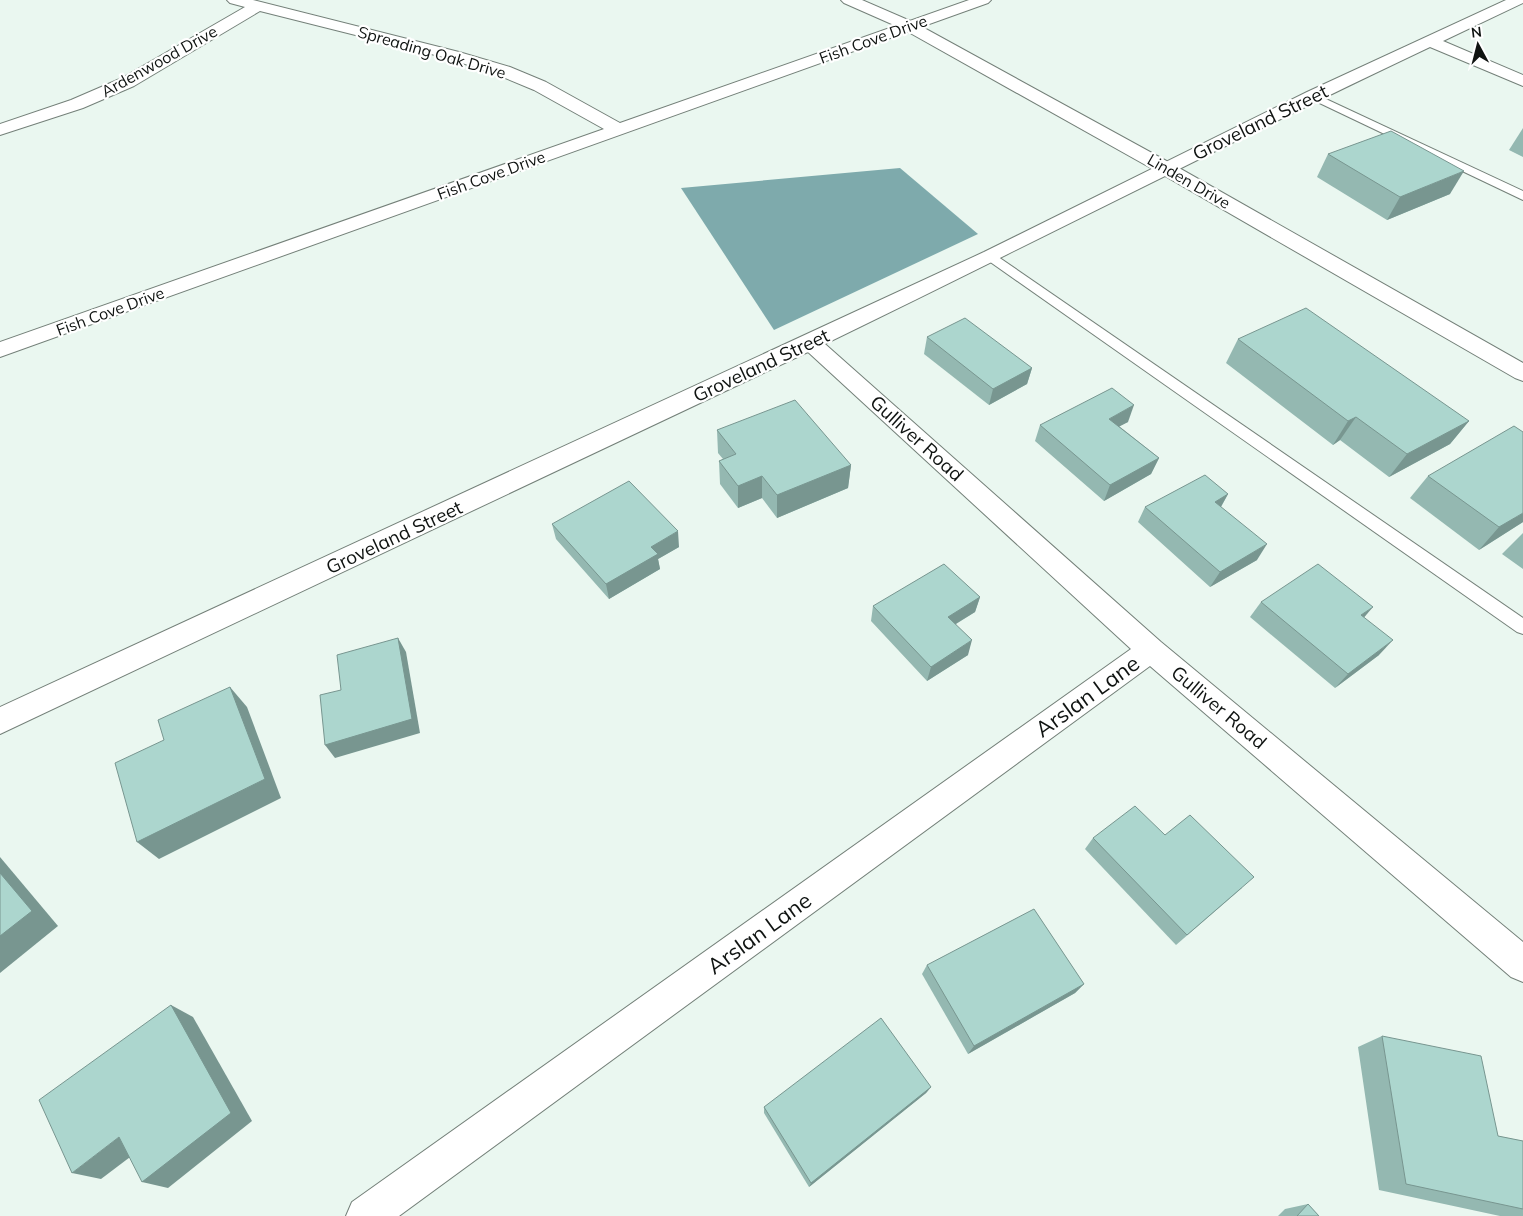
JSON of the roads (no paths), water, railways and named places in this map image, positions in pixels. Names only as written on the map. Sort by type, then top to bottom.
[{"type":"street","name":"Spreading Oak Drive","points":[[235,0],[453,55],[504,71],[540,86],[618,130]]},
{"type":"street","name":"Linden Drive","points":[[849,0],[909,26],[1165,168],[1523,373]]},
{"type":"street","name":"Fish Cove Drive","points":[[0,350],[982,0]]},
{"type":"street","name":"Groveland Street","points":[[0,721],[810,342],[991,256],[1313,96],[1518,0]]},
{"type":"street","name":"Ardenwood Drive","points":[[0,130],[78,104],[128,82],[258,6]]},
{"type":"street","points":[[1431,42],[1523,81]]},
{"type":"street","name":"Gulliver Road","points":[[810,342],[1151,650],[1523,965]]},
{"type":"street","name":"Arslan Lane","points":[[366,1216],[1151,650]]},
{"type":"lane","points":[[1313,96],[1523,196]]},
{"type":"lane","points":[[991,256],[1523,627]]},
{"type":"water","points":[[900,168],[978,234],[774,330],[681,188]]}]
